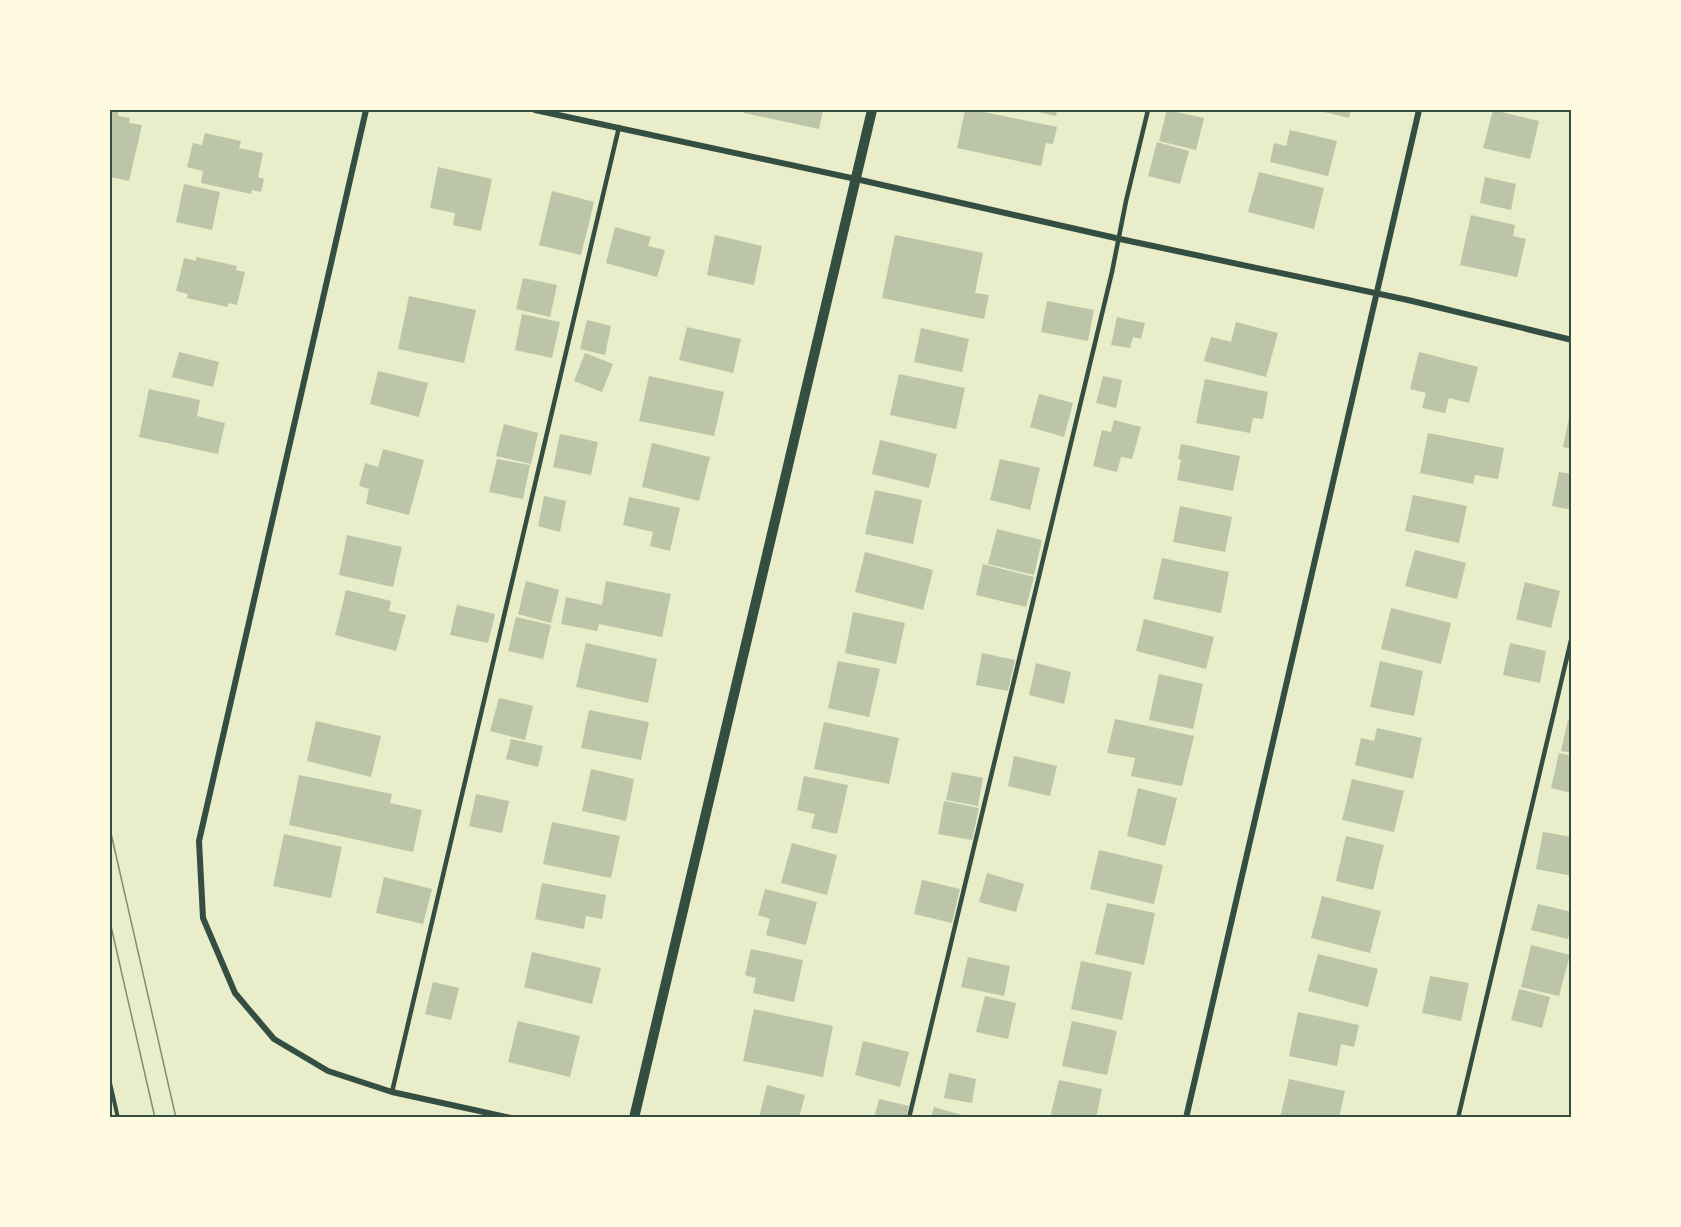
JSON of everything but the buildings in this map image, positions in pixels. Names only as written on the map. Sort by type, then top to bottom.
[{"type":"street","points":[[366,110],[199,841],[203,918],[235,993],[274,1039],[328,1071],[392,1092],[511,1118]]},
{"type":"street","points":[[534,110],[1376,293],[1572,340]]},
{"type":"street","points":[[634,1118],[872,110]]},
{"type":"street","points":[[1186,1118],[1419,110]]},
{"type":"lane","points":[[909,1118],[1120,238],[1126,201],[1148,110]]},
{"type":"lane","points":[[392,1092],[619,128]]},
{"type":"lane","points":[[1458,1118],[1572,636]]},
{"type":"path","points":[[110,1083],[118,1118]]},
{"type":"tram line","points":[[110,829],[176,1118]]},
{"type":"tram line","points":[[110,922],[155,1118]]}]
